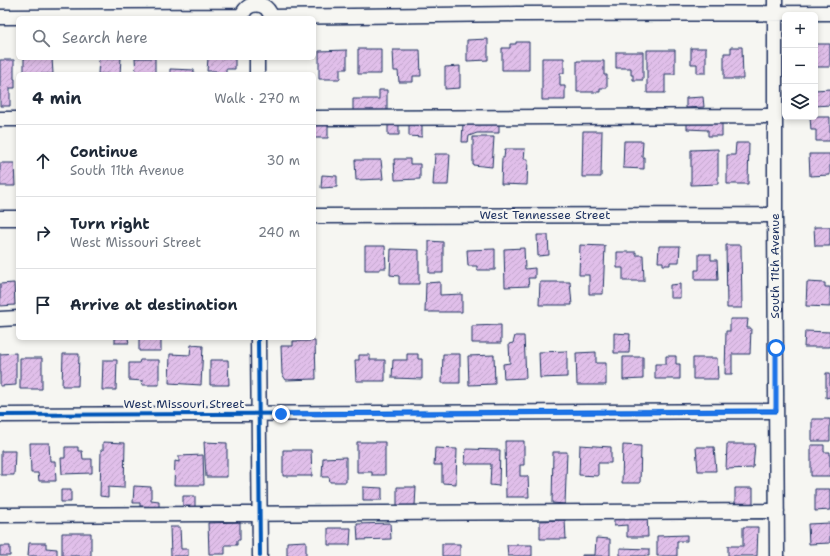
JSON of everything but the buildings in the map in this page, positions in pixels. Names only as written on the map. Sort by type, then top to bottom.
[{"type":"street","points":[[242,16],[247,7],[257,2],[265,6],[271,16]]},
{"type":"street","points":[[316,17],[517,14],[776,6],[830,13]]},
{"type":"street","name":"South 11th Avenue","points":[[776,6],[775,215],[777,556]]},
{"type":"street","points":[[0,17],[16,17]]},
{"type":"street","points":[[257,60],[257,72]]},
{"type":"street","points":[[316,118],[775,116]]},
{"type":"street","points":[[0,119],[16,119]]},
{"type":"street","name":"West Tennessee Street","points":[[316,216],[775,215]]},
{"type":"street","points":[[0,218],[16,218]]},
{"type":"street","points":[[0,319],[16,318]]},
{"type":"street","points":[[258,340],[260,556]]},
{"type":"street","name":"West Missouri Street","points":[[0,415],[776,411]]},
{"type":"street","points":[[0,515],[777,511]]},
{"type":"cycle path","points":[[258,340],[260,556]]},
{"type":"cycle path","points":[[0,415],[776,411]]},
{"type":"route","points":[[281,414],[776,411],[776,348]]}]
